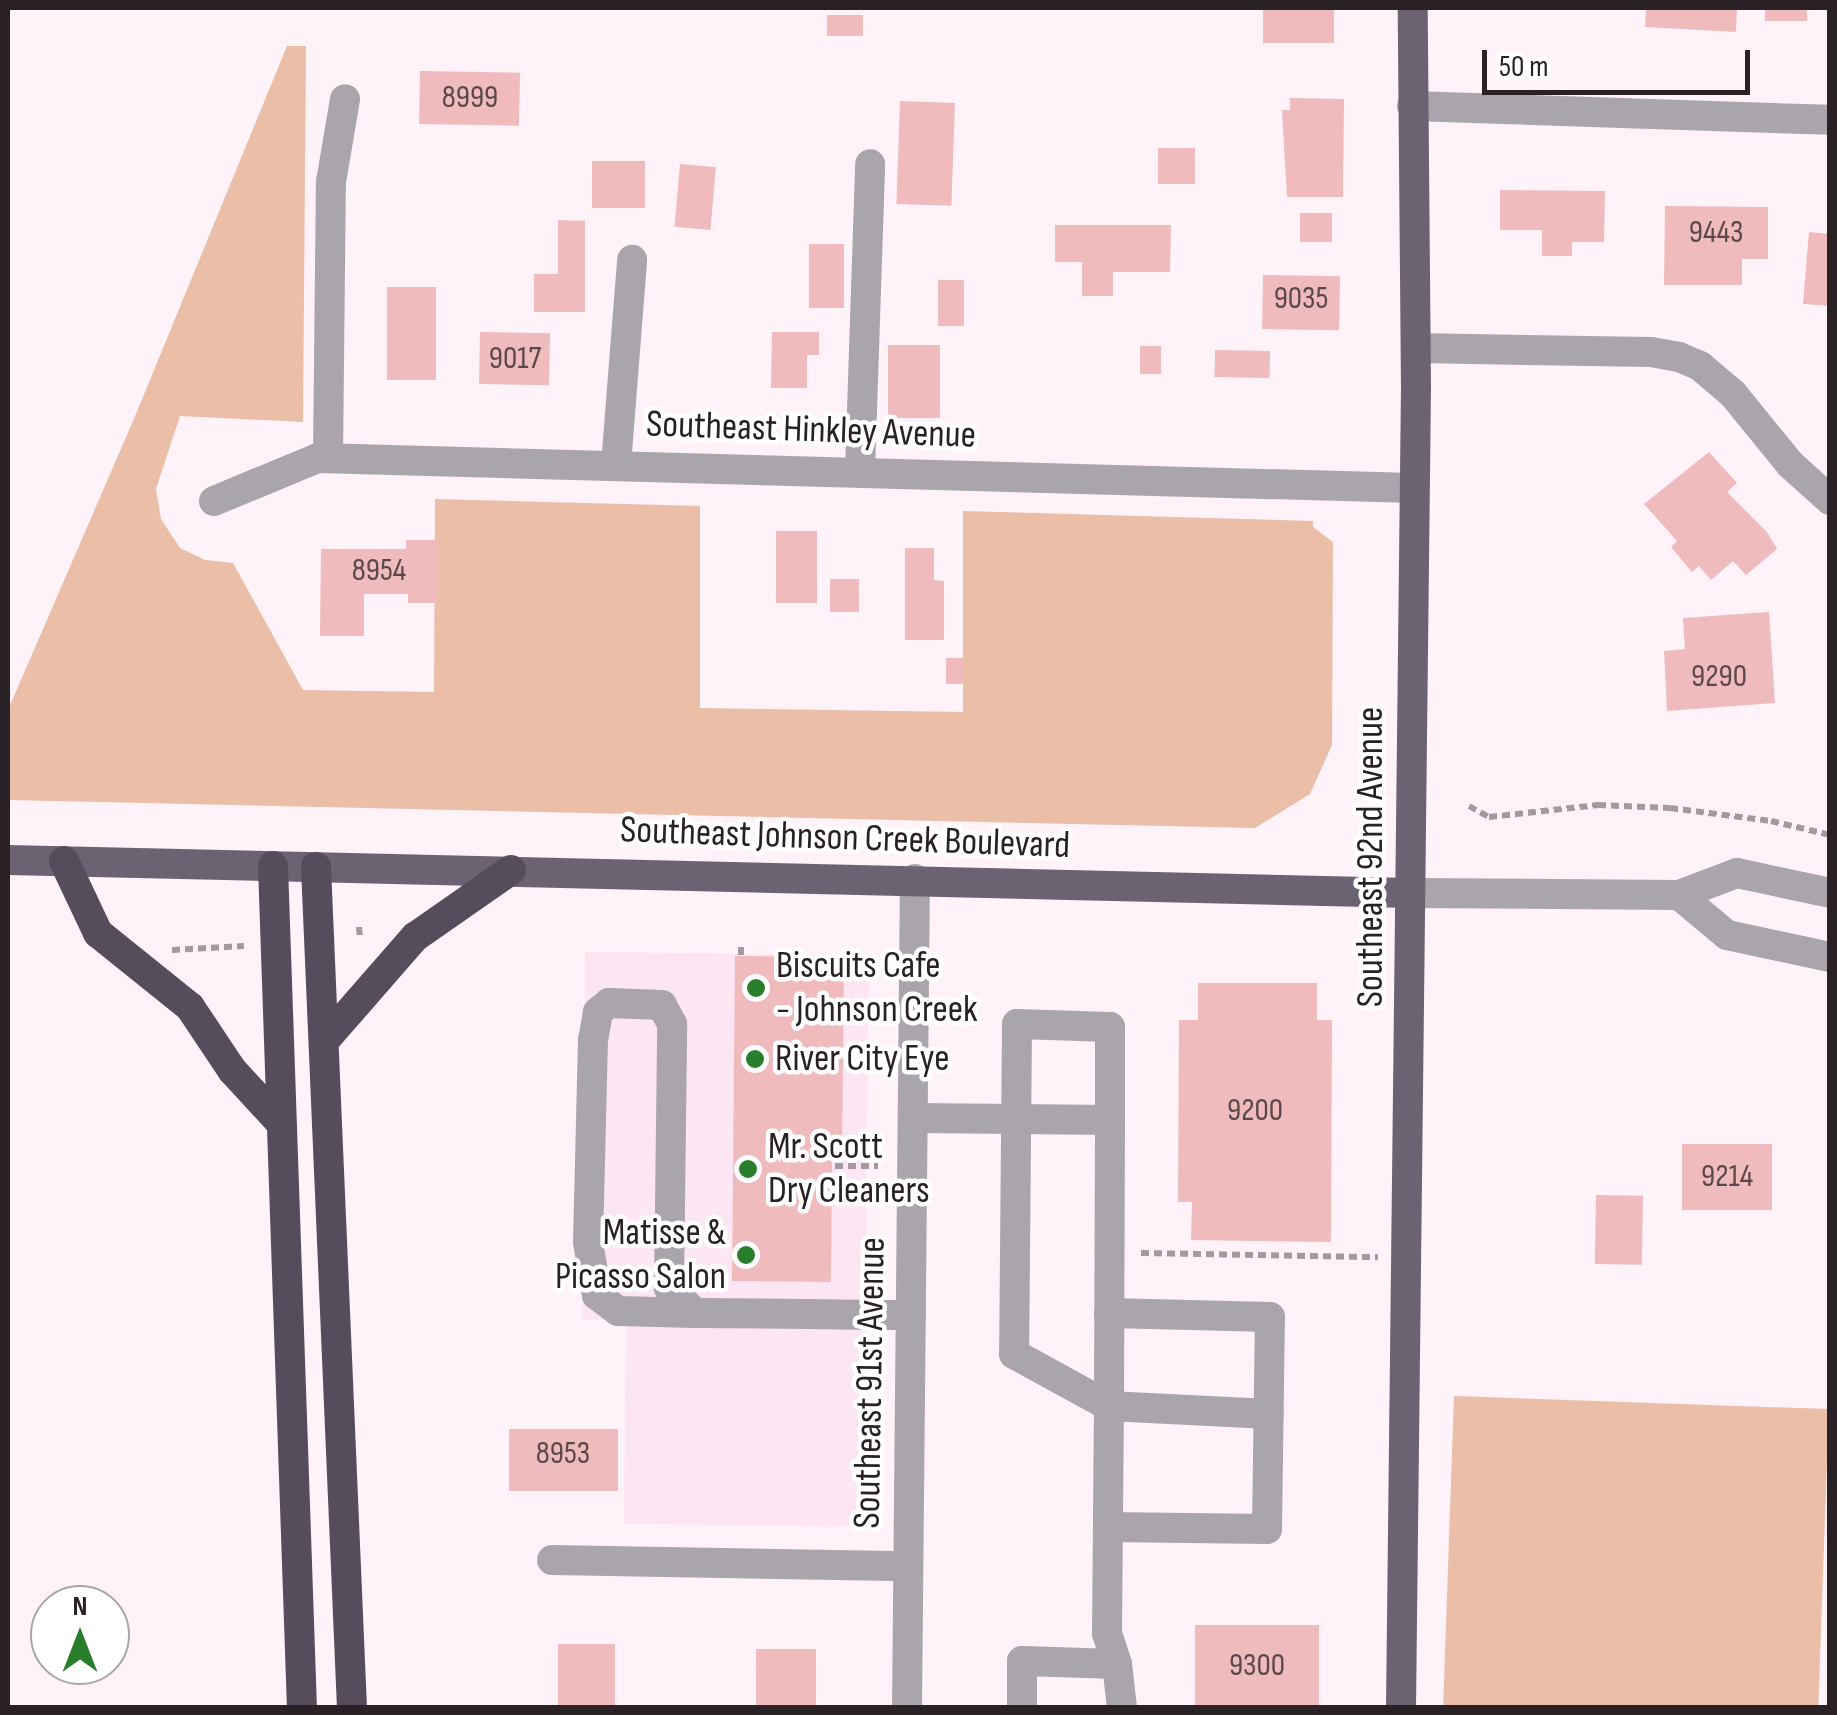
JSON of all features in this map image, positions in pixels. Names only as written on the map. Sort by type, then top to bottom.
[{"type":"highway","points":[[64,862],[98,933],[190,1007],[232,1070],[279,1122]]},
{"type":"highway","points":[[272,866],[302,1708]]},
{"type":"highway","points":[[316,868],[352,1708]]},
{"type":"highway","points":[[324,1040],[414,937],[511,870]]},
{"type":"main road","name":"Southeast 92nd Avenue","points":[[1401,1708],[1416,348],[1413,8]]},
{"type":"main road","name":"Southeast Johnson Creek Boulevard","points":[[8,860],[1410,893]]},
{"type":"street","points":[[328,458],[331,182],[344,99]]},
{"type":"street","points":[[1412,106],[1830,120]]},
{"type":"street","points":[[860,471],[870,164]]},
{"type":"street","points":[[616,465],[632,260]]},
{"type":"street","points":[[1416,348],[1651,352],[1679,357],[1700,366],[1733,394],[1790,464],[1830,500]]},
{"type":"street","name":"Southeast Hinkley Avenue","points":[[214,501],[328,458],[1415,488]]},
{"type":"street","name":"Southeast Johnson Creek Boulevard","points":[[1410,893],[1680,895],[1736,873],[1830,893]]},
{"type":"street","name":"Southeast 91st Avenue","points":[[907,1708],[915,879]]},
{"type":"street","points":[[1680,895],[1726,936],[1830,957]]},
{"type":"street","points":[[696,1312],[669,1288],[674,1034],[669,1014],[651,1001],[609,1003],[598,1012],[592,1038],[588,1242],[597,1295],[618,1312],[911,1315]]},
{"type":"street","points":[[1122,1708],[1107,1633],[1109,1406],[1109,1313],[1110,1252],[1110,1027],[1018,1024],[1014,1354],[1109,1406],[1269,1414]]},
{"type":"street","points":[[913,1118],[1110,1120]]},
{"type":"street","points":[[1108,1528],[1267,1529],[1270,1317],[1109,1313]]},
{"type":"street","points":[[552,1560],[908,1566]]},
{"type":"street","points":[[1022,1708],[1022,1661],[1116,1664]]},
{"type":"path","points":[[1469,806],[1489,816],[1598,805],[1670,808],[1771,821],[1830,834]]},
{"type":"path","points":[[359,926],[360,939]]},
{"type":"path","points":[[741,945],[741,955]]},
{"type":"path","points":[[170,950],[250,946]]},
{"type":"path","points":[[834,1166],[878,1166]]},
{"type":"path","points":[[1110,1252],[1408,1258]]},
{"type":"shaded area","points":[[287,46],[306,46],[303,422],[180,416],[156,489],[161,519],[180,548],[205,560],[233,563],[303,690],[434,692],[435,499],[700,506],[700,708],[963,712],[963,511],[1313,521],[1313,527],[1333,542],[1332,745],[1310,794],[1255,828],[8,800],[8,710],[136,414]]},
{"type":"shaded area","points":[[585,952],[869,955],[863,1526],[624,1524],[626,1320],[582,1320]]},
{"type":"shaded area","points":[[1454,1396],[1829,1409],[1818,1708],[1443,1707]]},
{"type":"building","points":[[1263,8],[1334,8],[1334,43],[1263,43]]},
{"type":"building","points":[[1646,8],[1737,8],[1736,32],[1645,27]]},
{"type":"building","points":[[1765,8],[1807,8],[1807,21],[1765,21]]},
{"type":"building","points":[[827,15],[863,15],[863,36],[827,36]]},
{"type":"building","points":[[420,71],[520,73],[519,126],[419,124]]},
{"type":"building","points":[[1290,98],[1344,99],[1343,197],[1287,197],[1282,110],[1290,110]]},
{"type":"building","points":[[900,101],[955,103],[951,206],[896,204]]},
{"type":"building","points":[[1158,148],[1195,148],[1195,184],[1158,184]]},
{"type":"building","points":[[592,161],[645,161],[645,208],[592,208]]},
{"type":"building","points":[[680,164],[716,167],[710,230],[675,227]]},
{"type":"building","points":[[1500,190],[1605,191],[1604,242],[1572,242],[1572,256],[1542,256],[1542,230],[1500,230]]},
{"type":"building","points":[[1665,206],[1768,207],[1768,259],[1742,259],[1742,285],[1664,285]]},
{"type":"building","points":[[1300,213],[1332,213],[1332,242],[1300,242]]},
{"type":"building","points":[[558,220],[585,221],[585,312],[534,312],[534,274],[558,274]]},
{"type":"building","points":[[1055,225],[1171,225],[1170,272],[1113,272],[1113,296],[1082,296],[1082,262],[1055,262]]},
{"type":"building","points":[[1809,232],[1830,234],[1830,306],[1803,304]]},
{"type":"building","points":[[809,244],[844,244],[844,308],[809,308]]},
{"type":"building","points":[[1263,275],[1340,276],[1339,330],[1262,329]]},
{"type":"building","points":[[938,280],[964,280],[964,326],[938,326]]},
{"type":"building","points":[[387,287],[436,287],[436,380],[387,380]]},
{"type":"building","points":[[480,332],[550,333],[549,385],[479,384]]},
{"type":"building","points":[[772,332],[819,332],[819,355],[807,355],[807,388],[771,388]]},
{"type":"building","points":[[888,345],[940,345],[940,418],[888,418]]},
{"type":"building","points":[[1140,346],[1161,346],[1161,374],[1140,374]]},
{"type":"building","points":[[1215,350],[1270,351],[1270,378],[1215,377]]},
{"type":"building","points":[[1709,452],[1737,483],[1727,492],[1767,532],[1777,549],[1746,575],[1733,561],[1711,580],[1699,566],[1692,572],[1671,547],[1677,541],[1644,504]]},
{"type":"building","points":[[776,531],[817,531],[817,603],[776,603]]},
{"type":"building","points":[[406,540],[437,540],[437,603],[408,603],[408,594],[364,594],[364,636],[320,636],[321,549],[406,549]]},
{"type":"building","points":[[905,548],[934,548],[934,580],[944,581],[944,640],[905,640]]},
{"type":"building","points":[[830,579],[859,579],[859,612],[830,612]]},
{"type":"building","points":[[1769,612],[1775,703],[1667,711],[1664,651],[1685,649],[1683,618]]},
{"type":"building","points":[[946,658],[963,658],[963,684],[946,684]]},
{"type":"building","points":[[735,956],[844,957],[842,1159],[832,1159],[831,1282],[732,1281]]},
{"type":"building","points":[[1198,983],[1317,983],[1317,1020],[1332,1020],[1331,1242],[1191,1240],[1192,1202],[1178,1202],[1179,1020],[1198,1020]]},
{"type":"building","points":[[1682,1144],[1772,1144],[1772,1210],[1682,1210]]},
{"type":"building","points":[[1596,1195],[1643,1196],[1642,1265],[1595,1264]]},
{"type":"building","points":[[509,1429],[618,1429],[618,1491],[509,1491]]},
{"type":"building","points":[[1195,1625],[1319,1625],[1319,1708],[1195,1708]]},
{"type":"building","points":[[558,1644],[615,1644],[615,1708],[558,1708]]},
{"type":"building","points":[[756,1649],[816,1649],[816,1708],[756,1708]]},
{"type":"place","name":"Biscuits Cafe - Johnson Creek","points":[[756,988]]},
{"type":"place","name":"River City Eye","points":[[755,1059]]},
{"type":"place","name":"Mr. Scott Dry Cleaners","points":[[748,1169]]},
{"type":"place","name":"Matisse & Picasso Salon","points":[[746,1255]]}]
